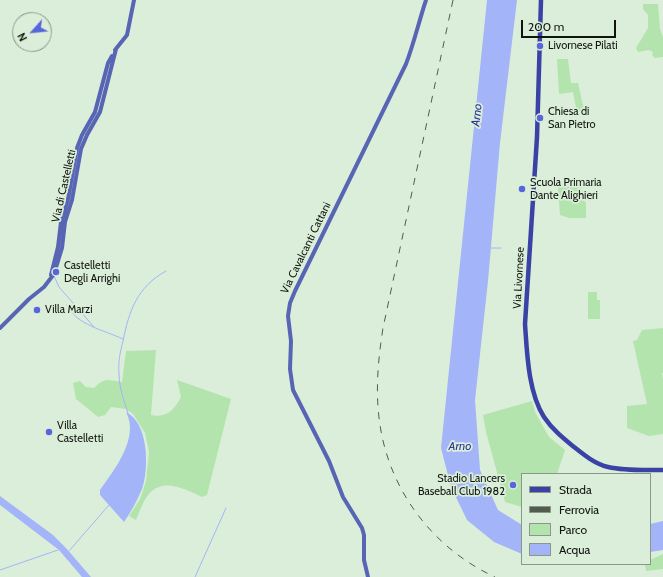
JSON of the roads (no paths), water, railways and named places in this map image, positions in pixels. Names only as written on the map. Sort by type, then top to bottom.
[{"type":"main road","name":"Via Livornese","points":[[541,0],[537,137],[525,324],[530,372],[539,408],[551,426],[595,462],[610,468],[663,470]]},
{"type":"street","name":"Via di Castelletti","points":[[0,328],[29,298],[44,287],[55,272],[62,248],[65,222],[72,200],[81,149],[100,112],[116,49],[127,35],[134,0]]},
{"type":"street","name":"Via Cavalcanti Cattani","points":[[368,577],[364,560],[364,535],[362,528],[343,497],[329,460],[293,390],[290,375],[291,341],[288,316],[290,303],[406,64],[415,41],[426,0]]},
{"type":"water","name":"Arno","points":[[487,0],[517,0],[500,143],[488,281],[475,400],[480,470],[498,510],[521,524],[521,554],[494,542],[467,520],[451,487],[441,448]]},
{"type":"water","points":[[126,412],[134,418],[143,436],[146,470],[142,489],[124,522],[100,495],[100,490],[124,453],[128,443],[130,432]]},
{"type":"water","points":[[0,496],[53,535],[91,577],[82,577],[59,550],[0,505]]},
{"type":"water","points":[[663,521],[663,550],[651,552],[651,524]]},
{"type":"waterway","points":[[491,248],[501,248]]},
{"type":"waterway","points":[[128,413],[123,399],[119,379],[119,361],[125,330],[132,310],[141,292],[156,277],[166,271]]},
{"type":"waterway","points":[[54,276],[59,287],[94,327]]},
{"type":"waterway","points":[[67,305],[71,312],[84,322],[123,339]]},
{"type":"waterway","points":[[69,551],[109,505]]},
{"type":"waterway","points":[[195,577],[226,508]]},
{"type":"waterway","points":[[0,570],[58,550]]},
{"type":"railway","points":[[453,0],[383,328],[378,376],[378,413],[385,450],[394,473],[418,516],[434,534],[453,551],[473,565],[495,577]]},
{"type":"place","name":"Livornese Pilati","points":[[540,46]]},
{"type":"place","name":"Chiesa di San Pietro","points":[[540,118]]},
{"type":"place","name":"Scuola Primaria Dante Alighieri","points":[[522,189]]},
{"type":"place","name":"Castelletti Degli Arrighi","points":[[56,272]]},
{"type":"place","name":"Villa Marzi","points":[[37,310]]},
{"type":"place","name":"Villa Castelletti","points":[[49,432]]},
{"type":"place","name":"Stadio Lancers Baseball Club 1982","points":[[513,485]]}]
